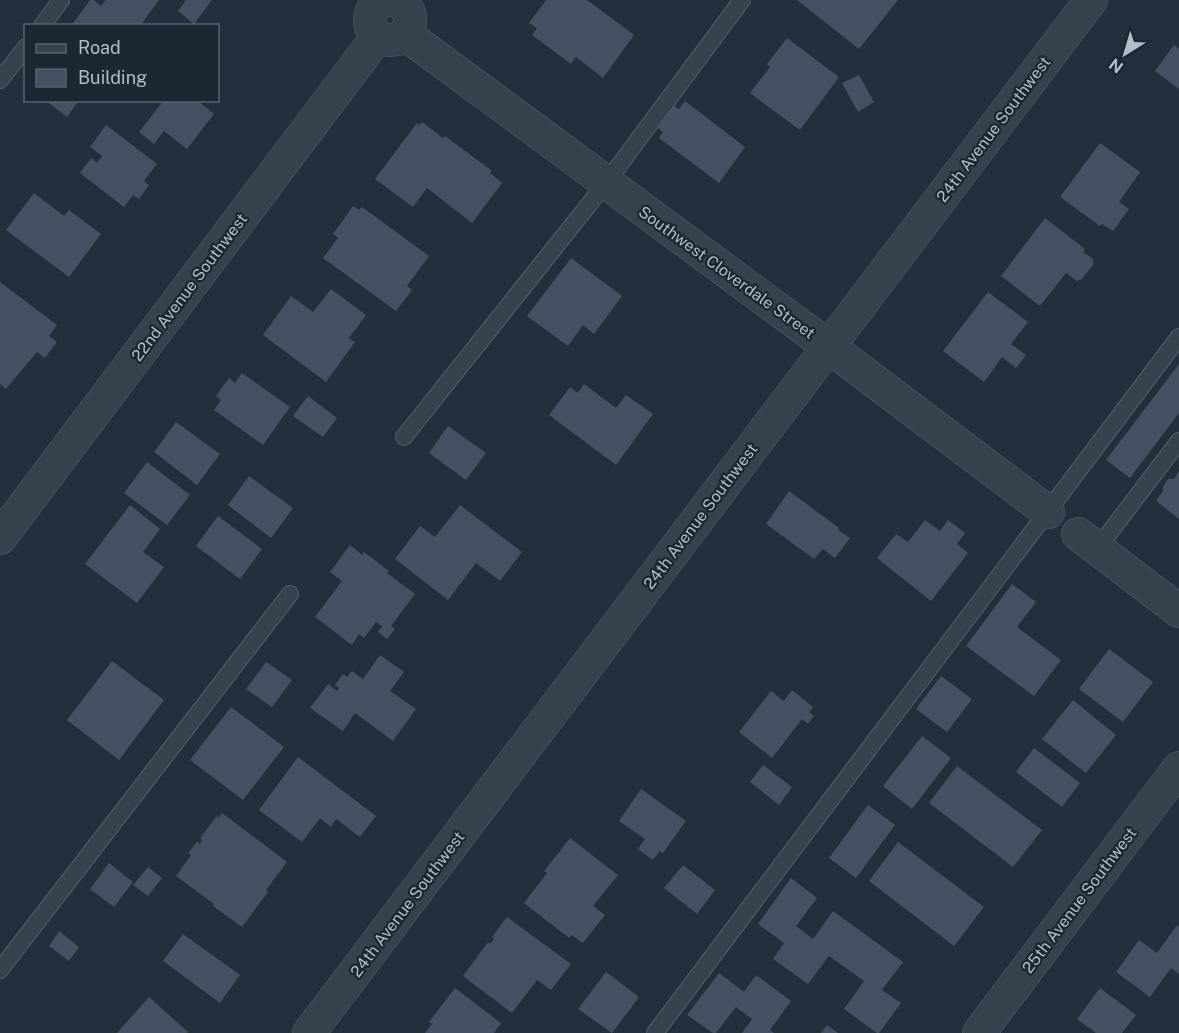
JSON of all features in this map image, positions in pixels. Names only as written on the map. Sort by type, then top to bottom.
[{"type":"street","name":"24th Avenue Southwest","points":[[309,1033],[1091,0]]},
{"type":"street","name":"Southwest Cloverdale Street","points":[[387,14],[606,183],[828,346],[1048,512]]},
{"type":"street","name":"22nd Avenue Southwest","points":[[0,538],[387,14]]},
{"type":"street","points":[[1088,542],[1179,610]]},
{"type":"street","name":"25th Avenue Southwest","points":[[979,1033],[1179,768]]},
{"type":"lane","points":[[43,24],[61,0]]},
{"type":"lane","points":[[404,437],[606,183],[742,0]]},
{"type":"lane","points":[[0,80],[24,50]]},
{"type":"lane","points":[[655,1033],[1179,338]]},
{"type":"lane","points":[[1088,542],[1179,441]]},
{"type":"lane","points":[[0,970],[290,594]]},
{"type":"building","points":[[90,0],[94,0],[101,6],[106,0],[159,0],[141,24],[72,24]]},
{"type":"building","points":[[186,0],[212,0],[194,24],[178,11]]},
{"type":"building","points":[[546,0],[587,0],[634,35],[603,78],[576,57],[571,64],[532,35],[537,28],[529,23]]},
{"type":"building","points":[[797,0],[898,0],[859,49]]},
{"type":"building","points":[[787,38],[839,77],[800,130],[750,93],[770,67],[767,64]]},
{"type":"building","points":[[1174,45],[1179,49],[1179,89],[1155,71]]},
{"type":"building","points":[[859,75],[874,102],[858,112],[842,83]]},
{"type":"building","points":[[685,101],[745,147],[719,183],[659,138],[663,132],[655,126],[672,104],[679,109]]},
{"type":"building","points":[[48,102],[78,102],[67,117]]},
{"type":"building","points":[[162,102],[199,102],[214,114],[187,149],[164,131],[154,144],[139,132]]},
{"type":"building","points":[[422,122],[491,170],[490,173],[502,183],[472,223],[427,188],[413,207],[375,179],[417,123],[419,125]]},
{"type":"building","points":[[106,125],[157,164],[144,181],[149,185],[139,199],[133,195],[124,207],[80,173],[91,158],[97,163],[102,156],[90,147]]},
{"type":"building","points":[[1100,143],[1140,172],[1119,202],[1129,209],[1113,231],[1102,224],[1100,226],[1060,197]]},
{"type":"building","points":[[34,193],[64,216],[69,210],[101,234],[69,277],[6,230]]},
{"type":"building","points":[[353,206],[359,210],[362,207],[429,256],[407,286],[412,290],[396,311],[323,258],[338,238],[333,234]]},
{"type":"building","points":[[1045,218],[1085,249],[1083,252],[1093,259],[1093,265],[1082,279],[1077,281],[1066,273],[1040,306],[1001,276]]},
{"type":"building","points":[[571,258],[622,296],[594,334],[583,325],[568,346],[527,316]]},
{"type":"building","points":[[0,282],[57,325],[49,336],[57,342],[45,358],[37,352],[6,389],[0,384]]},
{"type":"building","points":[[331,289],[366,315],[349,338],[355,342],[326,382],[263,335],[291,296],[313,312]]},
{"type":"building","points":[[988,292],[1028,322],[1011,344],[1026,355],[1016,368],[1002,357],[984,382],[943,351]]},
{"type":"building","points":[[1179,364],[1179,413],[1130,478],[1106,460]]},
{"type":"building","points":[[242,373],[290,407],[263,445],[214,410],[221,400],[216,396],[229,378],[235,383]]},
{"type":"building","points":[[584,384],[616,408],[626,395],[653,414],[616,465],[549,415],[570,387],[578,393]]},
{"type":"building","points":[[308,396],[337,418],[323,437],[293,416]]},
{"type":"building","points":[[176,422],[220,454],[197,485],[154,452]]},
{"type":"building","points":[[448,426],[486,453],[466,480],[429,453]]},
{"type":"building","points":[[147,462],[190,495],[167,525],[124,493]]},
{"type":"building","points":[[1179,471],[1179,519],[1156,501],[1168,479],[1174,479]]},
{"type":"building","points":[[249,476],[293,508],[271,538],[228,505]]},
{"type":"building","points":[[789,491],[850,538],[835,558],[823,549],[814,559],[766,524]]},
{"type":"building","points":[[130,505],[160,529],[143,552],[164,567],[137,603],[85,564]]},
{"type":"building","points":[[460,505],[522,552],[500,581],[476,563],[448,600],[395,559],[420,526],[435,537]]},
{"type":"building","points":[[218,516],[262,549],[240,579],[196,546]]},
{"type":"building","points":[[925,520],[940,531],[948,520],[965,533],[957,544],[968,553],[931,601],[877,558],[896,534],[908,542]]},
{"type":"building","points":[[350,545],[362,555],[364,552],[415,594],[391,626],[395,629],[387,639],[378,632],[382,626],[376,622],[364,638],[359,634],[352,645],[315,617],[342,581],[330,572]]},
{"type":"building","points":[[1012,584],[1036,602],[1017,627],[1061,660],[1034,696],[966,646]]},
{"type":"building","points":[[1109,649],[1153,682],[1123,722],[1079,689]]},
{"type":"building","points":[[380,655],[404,672],[390,691],[416,709],[393,741],[355,713],[343,731],[310,708],[328,684],[337,691],[339,688],[335,685],[343,674],[347,677],[352,671],[363,679]]},
{"type":"building","points":[[112,661],[164,700],[119,760],[67,720]]},
{"type":"building","points":[[266,662],[292,680],[272,707],[246,689]]},
{"type":"building","points":[[941,676],[972,699],[947,732],[916,709]]},
{"type":"building","points":[[792,690],[813,707],[809,712],[814,716],[808,724],[802,719],[772,758],[739,732],[771,691],[784,701]]},
{"type":"building","points":[[1073,700],[1116,735],[1086,773],[1042,739]]},
{"type":"building","points":[[231,707],[284,747],[243,800],[190,760]]},
{"type":"building","points":[[922,736],[951,758],[912,809],[883,786]]},
{"type":"building","points":[[1034,748],[1080,783],[1062,807],[1016,772]]},
{"type":"building","points":[[298,757],[376,816],[360,837],[336,819],[331,827],[320,818],[302,842],[259,810]]},
{"type":"building","points":[[763,765],[792,787],[779,805],[750,782]]},
{"type":"building","points":[[957,766],[1042,830],[1013,867],[929,803]]},
{"type":"building","points":[[641,789],[686,821],[663,853],[660,851],[653,860],[638,849],[645,839],[619,821]]},
{"type":"building","points":[[868,805],[895,825],[856,878],[829,858]]},
{"type":"building","points":[[222,813],[287,862],[242,927],[176,876],[191,855],[188,853],[197,842],[200,844],[202,840],[200,838]]},
{"type":"building","points":[[570,838],[618,875],[593,906],[605,915],[583,943],[571,935],[569,938],[524,903],[547,873],[544,871]]},
{"type":"building","points":[[898,842],[984,907],[954,946],[869,881]]},
{"type":"building","points":[[109,863],[133,882],[114,907],[90,889]]},
{"type":"building","points":[[683,865],[715,890],[697,914],[664,888]]},
{"type":"building","points":[[148,867],[162,878],[148,896],[133,885]]},
{"type":"building","points":[[791,878],[817,898],[796,926],[813,939],[833,911],[903,962],[882,990],[901,1003],[879,1033],[844,1009],[864,981],[829,956],[808,984],[773,959],[784,943],[758,924]]},
{"type":"building","points":[[507,917],[571,964],[551,990],[537,980],[512,1013],[463,976],[488,942],[490,944],[494,939],[492,937]]},
{"type":"building","points":[[1177,925],[1179,927],[1179,974],[1171,968],[1150,997],[1116,972],[1139,940],[1157,953]]},
{"type":"building","points":[[59,931],[79,947],[69,961],[49,946]]},
{"type":"building","points":[[183,934],[240,975],[220,1003],[163,961]]},
{"type":"building","points":[[606,972],[639,997],[612,1033],[578,1009]]},
{"type":"building","points":[[719,973],[744,992],[756,975],[791,1001],[770,1030],[774,1033],[742,1033],[752,1019],[736,1007],[716,1033],[687,1015]]},
{"type":"building","points":[[455,988],[501,1023],[494,1033],[425,1033],[432,1024],[429,1022]]},
{"type":"building","points":[[1100,988],[1136,1015],[1122,1033],[1096,1033],[1077,1019]]},
{"type":"building","points":[[149,997],[188,1032],[117,1033]]},
{"type":"building","points":[[827,1025],[838,1033],[821,1033]]}]
